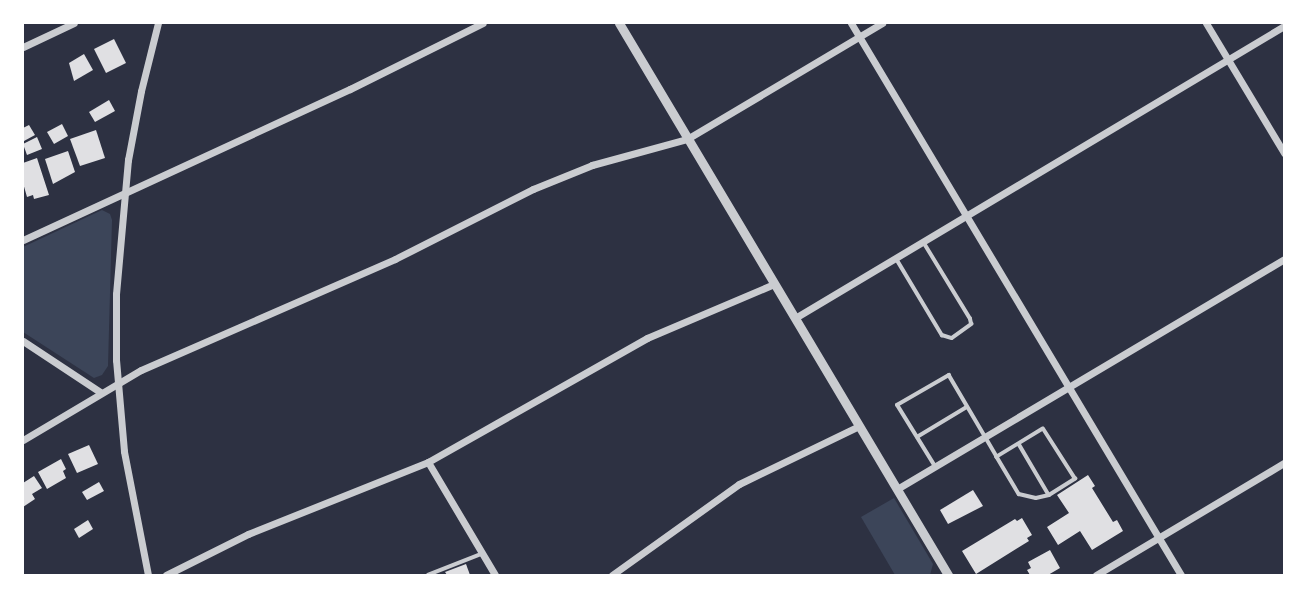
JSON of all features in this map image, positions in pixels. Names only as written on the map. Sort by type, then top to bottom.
[{"type":"street","points":[[23,47],[74,23]]},
{"type":"street","points":[[148,575],[130,490],[117,382],[116,294],[124,192],[141,91],[159,23]]},
{"type":"street","points":[[23,240],[350,89],[483,23]]},
{"type":"street","points":[[619,23],[946,574]]},
{"type":"street","points":[[851,23],[1181,575]]},
{"type":"street","points":[[23,440],[117,382],[187,347],[395,259],[553,180],[592,165],[687,139],[881,23]]},
{"type":"street","points":[[1206,23],[1284,153]]},
{"type":"street","points":[[795,318],[1284,26]]},
{"type":"street","points":[[897,489],[1284,259]]},
{"type":"street","points":[[166,575],[248,534],[428,462],[647,338],[774,284]]},
{"type":"street","points":[[23,341],[100,392]]},
{"type":"street","points":[[612,575],[739,484],[859,426]]},
{"type":"street","points":[[428,462],[495,575]]},
{"type":"street","points":[[1096,575],[1284,463]]},
{"type":"lane","points":[[895,258],[942,335],[952,338],[971,324],[970,319],[923,242]]},
{"type":"lane","points":[[935,467],[897,405],[948,375],[1019,494],[1036,498],[1049,495],[1075,479],[1043,429],[997,457]]},
{"type":"lane","points":[[917,437],[967,407]]},
{"type":"lane","points":[[1019,444],[1049,495]]},
{"type":"lane","points":[[428,575],[482,553]]},
{"type":"shaded area","points":[[102,210],[110,214],[112,220],[108,366],[102,375],[94,378],[23,332],[23,247]]},
{"type":"shaded area","points":[[894,498],[933,564],[930,575],[895,575],[861,517]]},
{"type":"building","points":[[114,39],[126,63],[106,73],[94,49]]},
{"type":"building","points":[[84,54],[93,70],[74,81],[69,63]]},
{"type":"building","points":[[109,100],[115,111],[95,122],[89,112]]},
{"type":"building","points":[[62,124],[68,136],[54,144],[47,132]]},
{"type":"building","points":[[29,125],[35,135],[24,141],[23,128]]},
{"type":"building","points":[[96,130],[105,158],[80,166],[70,139]]},
{"type":"building","points":[[37,137],[42,149],[27,155],[23,144]]},
{"type":"building","points":[[68,151],[75,172],[53,184],[45,159]]},
{"type":"building","points":[[37,158],[49,195],[34,199],[33,195],[27,197],[23,183],[23,163]]},
{"type":"building","points":[[89,445],[98,464],[77,473],[68,454]]},
{"type":"building","points":[[61,459],[66,469],[63,471],[66,478],[47,489],[38,472]]},
{"type":"building","points":[[1088,475],[1095,486],[1092,488],[1113,522],[1117,520],[1123,531],[1092,550],[1080,531],[1058,545],[1047,527],[1069,513],[1057,495]]},
{"type":"building","points":[[34,476],[42,488],[32,494],[35,499],[23,507],[23,483]]},
{"type":"building","points":[[99,482],[104,491],[87,500],[82,492]]},
{"type":"building","points":[[973,490],[983,506],[948,524],[940,510]]},
{"type":"building","points":[[1022,518],[1032,535],[1027,538],[1029,541],[976,574],[962,551],[1015,519],[1017,521]]},
{"type":"building","points":[[88,520],[93,529],[79,538],[74,529]]},
{"type":"building","points":[[1050,550],[1060,568],[1048,575],[1030,575],[1027,570],[1031,568],[1028,562]]},
{"type":"building","points":[[466,564],[470,575],[447,575],[445,572]]}]
